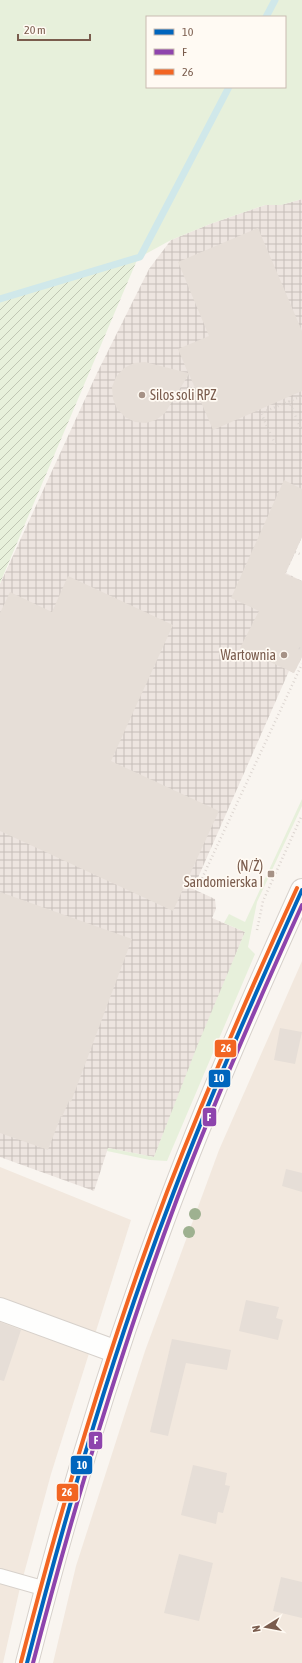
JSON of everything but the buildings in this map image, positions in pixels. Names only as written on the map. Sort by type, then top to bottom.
[{"type":"street","points":[[27,1663],[71,1497],[116,1352],[156,1240],[202,1121],[257,989],[302,890]]},
{"type":"street","points":[[0,1309],[116,1352]]},
{"type":"lane","points":[[0,1576],[46,1589]]},
{"type":"path","points":[[274,444],[262,413],[302,396]]},
{"type":"path","points":[[289,401],[300,429]]},
{"type":"path","points":[[295,552],[302,555]]},
{"type":"path","points":[[197,890],[302,664]]},
{"type":"path","points":[[256,934],[263,901],[302,815]]},
{"type":"shaded area","points":[[302,199],[302,537],[286,573],[302,581],[302,657],[294,673],[289,671],[193,889],[215,899],[216,909],[212,918],[245,932],[154,1157],[108,1148],[94,1191],[0,1157],[0,584],[97,373],[149,269],[171,240],[210,224],[265,205],[281,205]]},
{"type":"shaded area","points":[[302,961],[302,1663],[53,1663],[76,1566],[145,1351],[219,1150]]},
{"type":"shaded area","points":[[0,1167],[131,1220],[51,1474],[19,1592],[3,1663],[0,1663]]},
{"type":"green space","points":[[0,0],[302,0],[302,199],[281,205],[265,205],[210,224],[171,240],[140,257],[0,299]]},
{"type":"green space","points":[[137,260],[0,583],[0,298]]},
{"type":"green space","points":[[302,799],[302,806],[257,902],[248,947],[255,954],[167,1161],[150,1160],[107,1151],[108,1148],[154,1157],[198,1044],[245,932],[224,923],[229,914],[245,922]]},
{"type":"waterway","points":[[267,16],[275,0]]},
{"type":"waterway","points":[[0,299],[140,257],[228,88]]},
{"type":"transit line","name":"26","points":[[21,1662],[70,1484],[125,1308],[182,1153],[246,1001],[297,888]]},
{"type":"transit line","name":"10","points":[[27,1663],[93,1426],[151,1252],[219,1079],[302,890]]},
{"type":"transit line","name":"F","points":[[33,1663],[99,1429],[156,1256],[191,1162],[253,1014],[302,905]]},
{"type":"place","name":"Silos soli RPZ","points":[[142,395]]},
{"type":"place","name":"Wartownia","points":[[284,655]]},
{"type":"place","name":"(N/Ż) Sandomierska I","points":[[271,874]]}]
